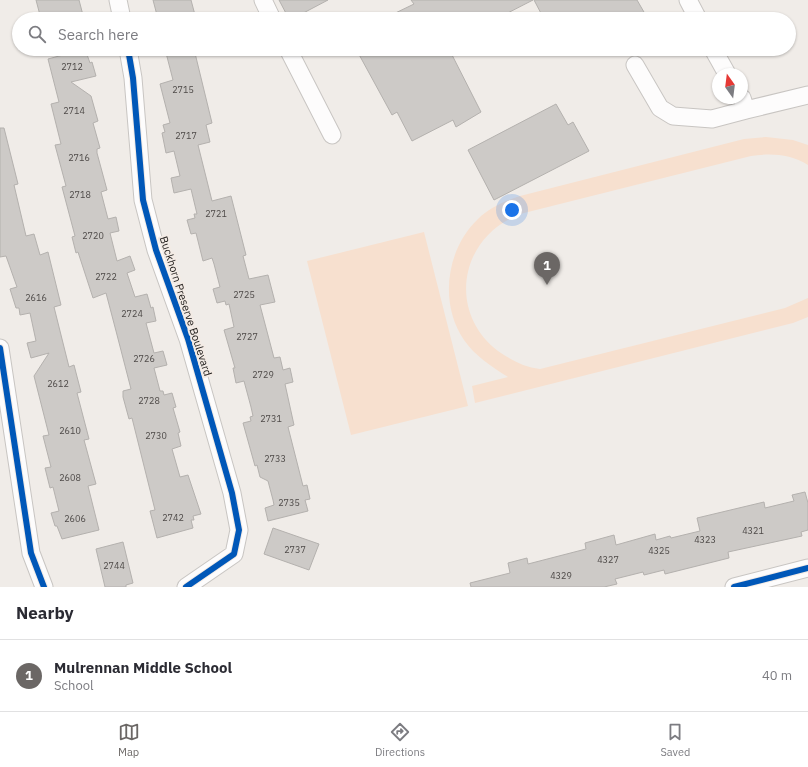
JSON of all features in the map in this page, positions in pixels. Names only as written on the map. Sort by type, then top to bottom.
[{"type":"street","points":[[118,0],[121,12]]},
{"type":"street","points":[[263,0],[269,12]]},
{"type":"street","points":[[688,0],[694,12]]},
{"type":"street","name":"Buckhorn Preserve Boulevard","points":[[129,56],[133,78],[144,200],[156,250],[188,339],[232,493],[239,530],[234,554],[186,587]]},
{"type":"street","points":[[292,56],[332,136]]},
{"type":"street","points":[[717,56],[724,68]]},
{"type":"street","points":[[635,65],[660,108],[673,116],[712,119],[744,104]]},
{"type":"street","points":[[748,103],[808,95]]},
{"type":"street","points":[[0,348],[31,553],[44,587]]},
{"type":"street","points":[[734,587],[808,568]]},
{"type":"shaded area","points":[[766,137],[793,140],[808,145],[808,165],[801,161],[780,155],[751,156],[524,213],[503,223],[486,237],[474,255],[468,274],[466,295],[471,315],[481,334],[498,351],[518,363],[540,369],[785,308],[808,298],[808,317],[793,323],[475,403],[472,386],[508,377],[484,361],[468,346],[456,326],[451,310],[449,294],[453,261],[467,231],[478,219],[487,211],[520,196],[744,139]]},
{"type":"shaded area","points":[[424,232],[468,406],[351,435],[307,261]]},
{"type":"building","points":[[36,0],[79,0],[82,12],[39,12]]},
{"type":"building","points":[[153,0],[191,0],[194,12],[156,12]]},
{"type":"building","points":[[279,0],[328,0],[305,12],[285,12]]},
{"type":"building","points":[[411,0],[533,0],[510,12],[397,12],[414,4]]},
{"type":"building","points":[[534,0],[637,0],[644,12],[540,12]]},
{"type":"building","points":[[59,56],[88,56],[90,63],[92,62],[96,76],[71,82],[91,96],[98,121],[93,123],[100,148],[97,149],[97,153],[107,190],[101,192],[108,219],[116,217],[119,231],[110,233],[117,261],[130,256],[135,270],[127,273],[135,297],[147,294],[151,308],[153,307],[156,321],[146,323],[154,353],[163,351],[167,365],[154,368],[160,391],[163,391],[164,395],[172,393],[176,407],[173,408],[180,432],[178,433],[181,446],[172,449],[180,477],[188,475],[201,514],[193,516],[194,520],[191,520],[193,528],[157,538],[150,511],[155,510],[132,418],[129,419],[123,397],[123,391],[131,389],[106,293],[93,298],[78,252],[76,253],[72,237],[75,236],[62,187],[66,186],[55,145],[61,144],[51,104],[59,102],[48,59]]},
{"type":"building","points":[[167,56],[196,56],[212,123],[206,125],[210,142],[198,145],[212,201],[231,196],[246,255],[243,256],[249,279],[268,275],[275,302],[260,305],[274,358],[280,357],[283,370],[290,368],[293,382],[285,384],[294,425],[288,427],[303,486],[307,485],[310,499],[305,500],[308,511],[268,521],[265,508],[274,505],[273,500],[268,481],[260,477],[257,465],[255,466],[243,423],[251,421],[250,417],[253,416],[251,407],[244,381],[236,383],[233,368],[235,368],[224,330],[234,327],[229,304],[226,305],[225,301],[217,303],[213,289],[220,287],[212,258],[203,261],[196,233],[191,234],[187,220],[195,218],[194,214],[197,214],[191,189],[174,193],[171,178],[180,176],[174,151],[166,153],[162,133],[165,132],[163,125],[170,123],[160,84],[173,80]]},
{"type":"building","points":[[360,56],[453,56],[481,112],[456,127],[453,120],[412,141],[397,112],[392,115]]},
{"type":"building","points":[[556,104],[568,125],[573,122],[589,151],[494,200],[468,150]]},
{"type":"building","points":[[0,128],[4,128],[18,184],[14,185],[26,236],[34,234],[40,255],[48,252],[61,305],[54,307],[69,367],[74,365],[81,392],[77,393],[89,439],[84,440],[96,484],[88,486],[99,530],[62,539],[57,526],[55,526],[51,513],[59,511],[53,487],[50,488],[45,468],[51,467],[43,436],[49,435],[34,376],[49,353],[31,358],[27,343],[36,341],[30,313],[20,315],[19,308],[16,308],[10,289],[17,287],[6,256],[0,257]]},
{"type":"building","points":[[805,492],[808,503],[808,530],[801,532],[802,536],[728,552],[729,558],[665,574],[664,570],[644,575],[643,572],[615,579],[617,584],[604,587],[471,587],[470,583],[510,573],[508,563],[527,558],[528,564],[586,549],[585,543],[614,535],[616,545],[655,534],[656,540],[670,536],[671,538],[700,531],[697,518],[764,502],[765,508],[794,501],[792,495]]},
{"type":"building","points":[[273,528],[319,544],[309,570],[264,554]]},
{"type":"building","points":[[123,542],[133,583],[126,585],[126,587],[105,587],[96,549]]},
{"type":"cycle path","points":[[129,56],[133,78],[143,200],[156,250],[188,339],[232,493],[239,530],[234,554],[186,587]]},
{"type":"cycle path","points":[[0,348],[31,553],[44,587]]},
{"type":"cycle path","points":[[734,587],[808,568]]},
{"type":"place","name":"Mulrennan Middle School","points":[[547,285]]}]
